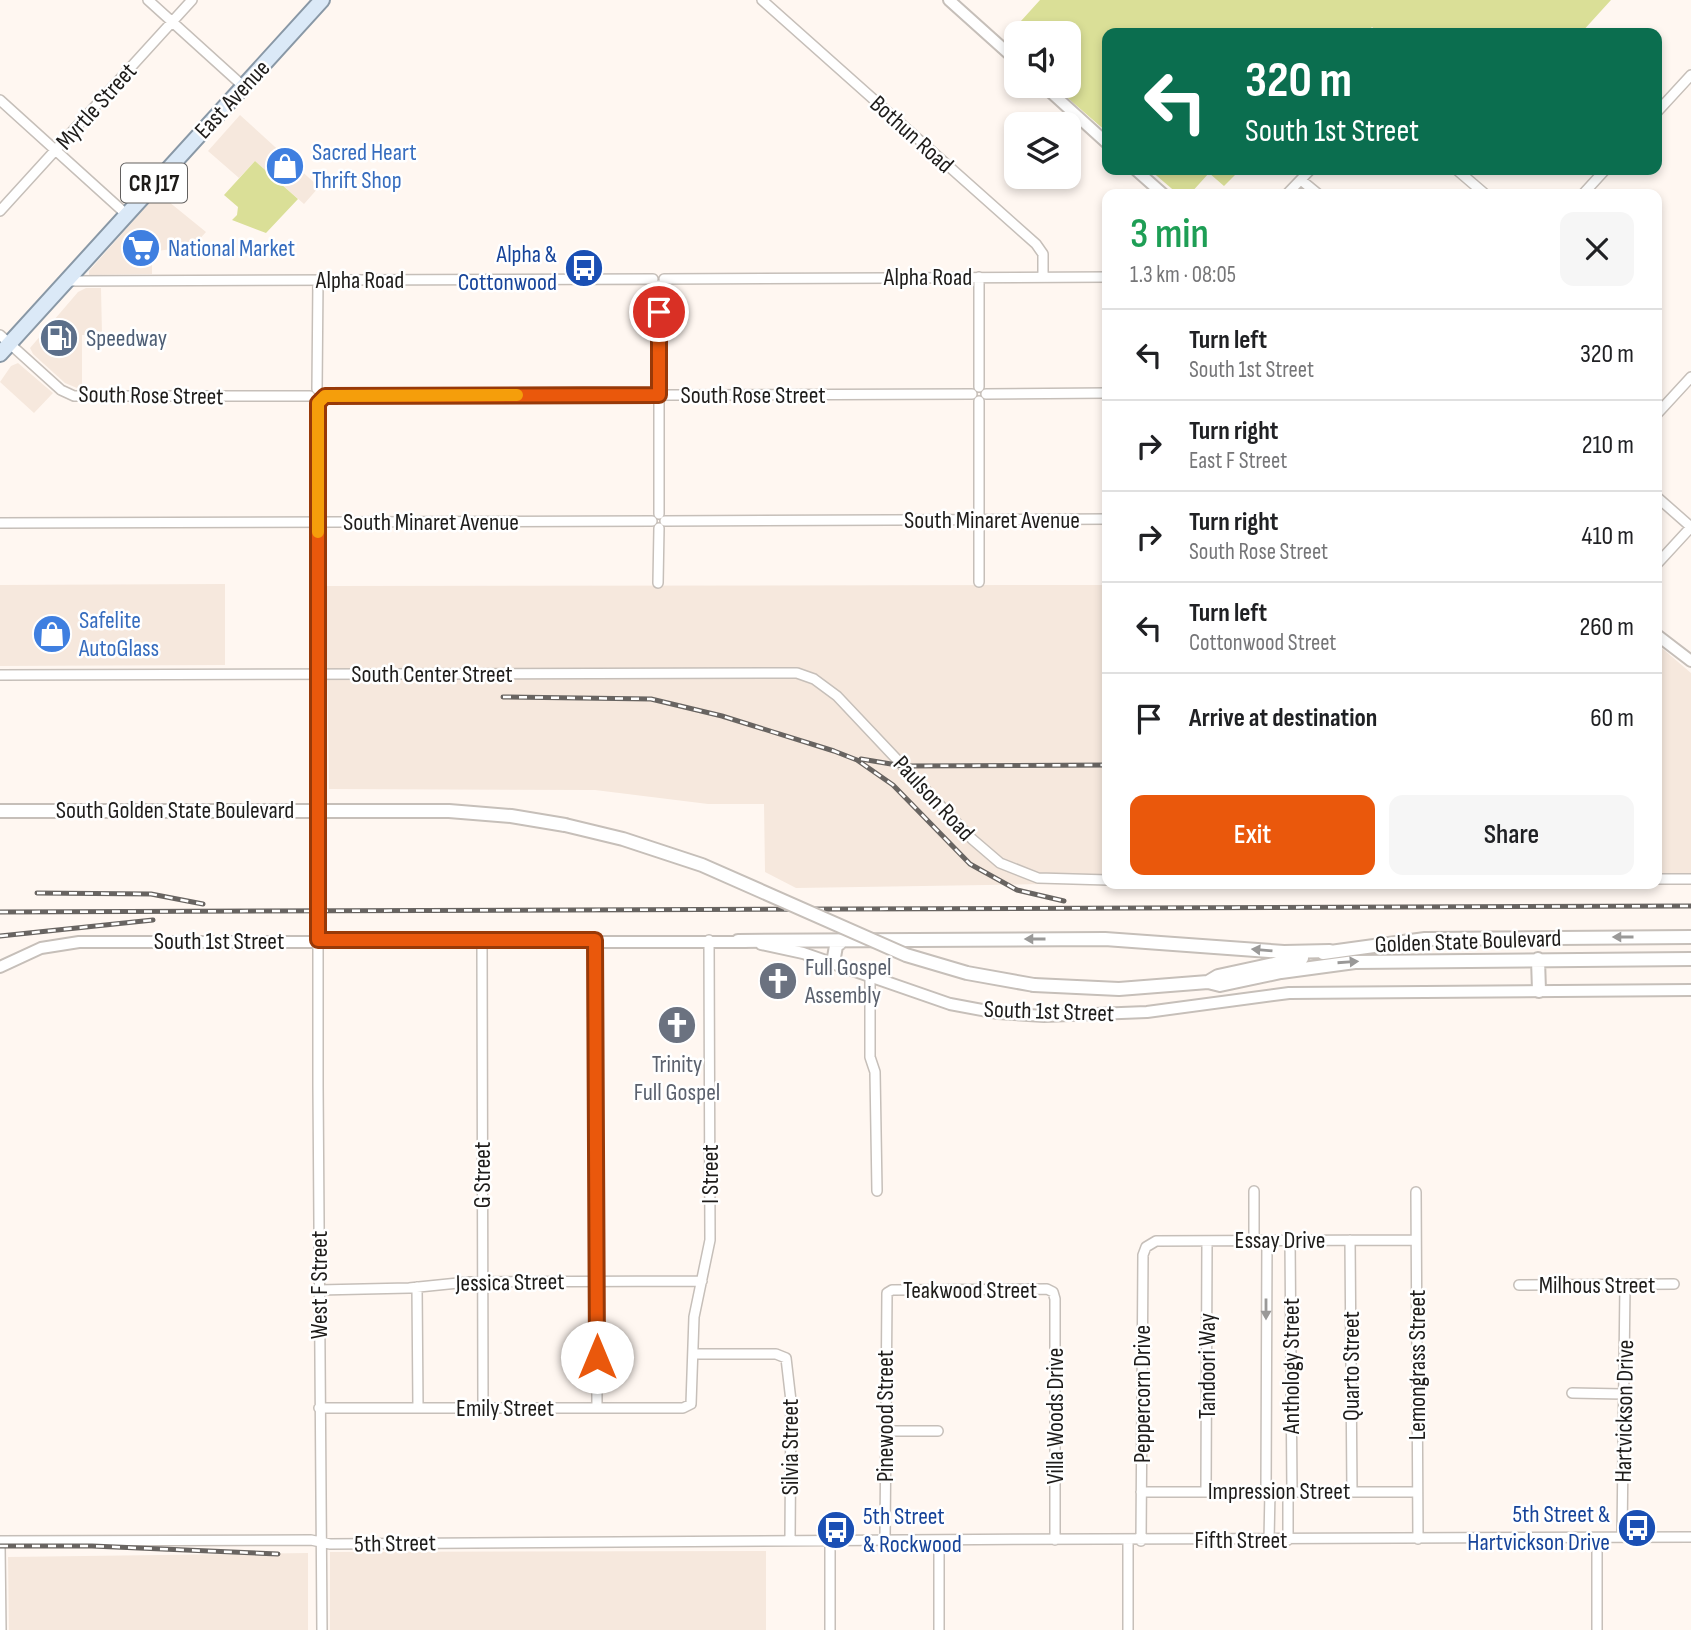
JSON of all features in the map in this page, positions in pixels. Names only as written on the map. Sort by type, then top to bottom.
[{"type":"main road","name":"East Avenue","points":[[3,344],[67,281],[322,0]]},
{"type":"main road","name":"South Golden State Boulevard","points":[[0,811],[468,812],[565,825],[636,843],[702,865],[917,959],[967,973],[1034,985]]},
{"type":"main road","name":"Golden State Boulevard","points":[[1209,982],[1218,976],[1330,951],[1387,942],[1446,938],[1691,937]]},
{"type":"main road","points":[[833,963],[836,946],[845,939]]},
{"type":"main road","points":[[738,941],[1105,939],[1284,952],[1330,951]]},
{"type":"main road","points":[[1538,959],[1539,991]]},
{"type":"main road","name":"Golden State Boulevard","points":[[1034,985],[1119,989],[1209,982],[1220,985],[1301,968],[1355,962],[1691,959]]},
{"type":"street","points":[[148,0],[243,86]]},
{"type":"street","name":"Myrtle Street","points":[[0,211],[192,0]]},
{"type":"street","name":"Bothun Road","points":[[762,0],[1036,244],[1044,257],[1043,277]]},
{"type":"street","points":[[952,1],[1004,49]]},
{"type":"street","points":[[1662,107],[1691,75]]},
{"type":"street","points":[[1057,98],[1102,139]]},
{"type":"street","points":[[0,100],[126,214]]},
{"type":"street","points":[[1142,175],[1157,189]]},
{"type":"street","points":[[1292,189],[1306,175]]},
{"type":"street","points":[[1463,175],[1479,189]]},
{"type":"street","points":[[1588,189],[1600,175]]},
{"type":"street","points":[[1301,180],[1312,189]]},
{"type":"street","points":[[979,277],[979,582]]},
{"type":"street","name":"Alpha Road","points":[[67,281],[659,281],[1102,277]]},
{"type":"street","name":"West F Street","points":[[318,280],[319,1408],[322,1630]]},
{"type":"street","points":[[658,583],[659,281]]},
{"type":"street","name":"South Rose Street","points":[[3,344],[61,390],[74,396],[1102,393]]},
{"type":"street","points":[[1662,409],[1691,377]]},
{"type":"street","points":[[1662,502],[1691,527],[1662,559]]},
{"type":"street","name":"South Minaret Avenue","points":[[0,523],[1102,519]]},
{"type":"street","points":[[1662,639],[1691,662]]},
{"type":"street","name":"South Center Street","points":[[0,676],[780,672]]},
{"type":"street","name":"Paulson Road","points":[[780,672],[806,676],[830,689],[972,839],[1000,863],[1038,878],[1102,880]]},
{"type":"street","points":[[1662,879],[1691,879]]},
{"type":"street","points":[[595,940],[597,1408]]},
{"type":"street","name":"South 1st Street","points":[[0,967],[32,951],[64,943],[709,940],[738,941],[791,951],[950,1004],[998,1013],[1044,1016],[1147,1012],[1268,994],[1691,990]]},
{"type":"street","name":"I Street","points":[[691,1405],[694,1317],[710,1240],[709,940]]},
{"type":"street","name":"G Street","points":[[482,941],[483,1408]]},
{"type":"street","points":[[870,978],[870,1057],[874,1072],[877,1191]]},
{"type":"street","points":[[1254,1191],[1254,1241]]},
{"type":"street","name":"Lemongrass Street","points":[[1416,1192],[1418,1539]]},
{"type":"street","name":"Anthology Street","points":[[1266,1240],[1269,1540]]},
{"type":"street","name":"Anthology Street","points":[[1288,1540],[1290,1240]]},
{"type":"street","name":"Quarto Street","points":[[1350,1240],[1352,1492]]},
{"type":"street","name":"Essay Drive","points":[[1146,1247],[1156,1241],[1416,1240]]},
{"type":"street","name":"Tandoori Way","points":[[1206,1491],[1207,1241]]},
{"type":"street","name":"Peppercorn Drive","points":[[1141,1541],[1143,1255],[1146,1247]]},
{"type":"street","name":"Jessica Street","points":[[319,1290],[483,1282],[702,1281]]},
{"type":"street","name":"Hartvickson Drive","points":[[1622,1537],[1625,1284]]},
{"type":"street","name":"Milhous Street","points":[[1519,1285],[1674,1284]]},
{"type":"street","points":[[417,1287],[418,1408]]},
{"type":"street","name":"Teakwood Street","points":[[887,1293],[892,1290],[1034,1289],[1053,1292]]},
{"type":"street","name":"Villa Woods Drive","points":[[1053,1292],[1055,1540]]},
{"type":"street","name":"Pinewood Street","points":[[885,1540],[887,1293]]},
{"type":"street","name":"Silvia Street","points":[[693,1354],[783,1356],[787,1362],[790,1401],[790,1539]]},
{"type":"street","points":[[1572,1393],[1622,1394]]},
{"type":"street","name":"Emily Street","points":[[319,1408],[684,1408],[691,1405]]},
{"type":"street","points":[[885,1432],[938,1431]]},
{"type":"street","name":"Impression Street","points":[[1141,1492],[1417,1492]]},
{"type":"street","points":[[1270,1510],[1288,1510]]},
{"type":"street","name":"Fifth Street","points":[[790,1539],[1141,1541],[1691,1537]]},
{"type":"street","points":[[1597,1538],[1597,1630]]},
{"type":"street","name":"5th Street","points":[[0,1543],[790,1539]]},
{"type":"street","points":[[830,1540],[830,1630]]},
{"type":"street","points":[[939,1540],[939,1630]]},
{"type":"street","points":[[1128,1541],[1128,1630]]},
{"type":"street","points":[[0,1543],[1,1630]]},
{"type":"shaded area","points":[[240,115],[319,187],[304,204],[255,161],[239,178],[208,151]]},
{"type":"shaded area","points":[[158,193],[206,232],[186,254],[180,248],[157,251],[152,258],[152,274],[89,275],[89,271]]},
{"type":"shaded area","points":[[86,288],[101,288],[102,335],[82,335],[82,390],[65,383],[33,354],[30,348],[78,292]]},
{"type":"shaded area","points":[[18,363],[53,393],[34,413],[0,382],[11,366]]},
{"type":"shaded area","points":[[225,584],[225,665],[0,666],[0,585]]},
{"type":"shaded area","points":[[1102,585],[1102,883],[796,888],[765,872],[764,804],[708,804],[595,790],[329,789],[326,586]]},
{"type":"shaded area","points":[[1662,648],[1691,673],[1691,875],[1662,875]]},
{"type":"shaded area","points":[[766,1551],[766,1630],[330,1630],[330,1552]]},
{"type":"shaded area","points":[[308,1553],[308,1630],[9,1630],[8,1557]]},
{"type":"green space","points":[[1040,0],[1611,0],[1586,28],[1102,28],[1102,128],[1068,98],[1081,98],[1081,21],[1021,21]]},
{"type":"green space","points":[[255,161],[298,199],[266,233],[232,220],[237,215],[238,207],[224,195]]},
{"type":"green space","points":[[1156,175],[1207,175],[1195,189],[1172,189]]},
{"type":"green space","points":[[1211,175],[1235,175],[1224,186]]},
{"type":"railway","points":[[503,697],[651,699],[722,716],[834,751],[857,760],[893,785],[970,864],[1017,890],[1064,901]]},
{"type":"railway","points":[[861,759],[903,766],[1102,765]]},
{"type":"railway","points":[[37,893],[151,894],[203,904]]},
{"type":"railway","points":[[0,912],[1691,906]]},
{"type":"railway","points":[[0,936],[153,920]]},
{"type":"railway","points":[[0,1546],[92,1546],[278,1554]]},
{"type":"slow traffic","points":[[318,532],[318,403],[322,402],[325,396],[517,395]]},
{"type":"place","name":"Sacred Heart Thrift Shop","points":[[285,166]]},
{"type":"place","name":"National Market","points":[[141,248]]},
{"type":"place","name":"Alpha & Cottonwood","points":[[584,268]]},
{"type":"place","name":"Speedway","points":[[59,338]]},
{"type":"place","name":"Safelite AutoGlass","points":[[52,634]]},
{"type":"place","name":"Full Gospel Assembly","points":[[778,981]]},
{"type":"place","name":"Trinity Full Gospel","points":[[677,1025]]},
{"type":"place","name":"5th Street & Hartvickson Drive","points":[[1637,1528]]},
{"type":"place","name":"5th Street & Rockwood","points":[[836,1530]]},
{"type":"route","points":[[597,1357],[595,940],[318,940],[318,403],[322,402],[325,396],[659,395],[659,312]]}]
